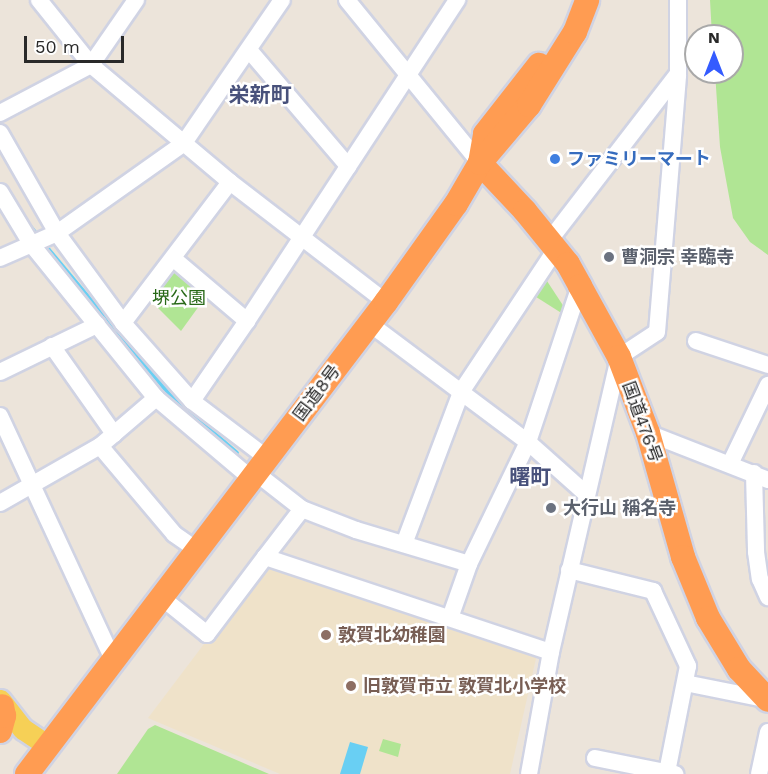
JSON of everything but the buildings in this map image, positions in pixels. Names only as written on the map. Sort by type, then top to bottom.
[{"type":"highway","points":[[571,0],[560,28],[541,62],[485,135],[480,164],[505,155],[525,135],[564,83],[589,40],[605,0]]},
{"type":"highway","name":"国道8号","points":[[27,774],[386,302],[456,204],[480,164],[510,130],[558,63],[575,32],[587,0]]},
{"type":"highway","name":"国道476号","points":[[480,164],[552,245],[580,286],[618,357],[648,433],[695,589],[708,618],[739,669],[768,700]]},
{"type":"highway","points":[[0,731],[4,716],[1,704]]},
{"type":"main road","points":[[1,704],[23,729],[48,746]]},
{"type":"street","points":[[39,0],[91,65],[230,182],[386,302]]},
{"type":"street","points":[[0,113],[91,65],[136,0]]},
{"type":"street","points":[[0,258],[57,233],[184,143],[282,0]]},
{"type":"street","points":[[347,0],[480,164]]},
{"type":"street","points":[[192,401],[247,321],[406,73],[457,0]]},
{"type":"street","points":[[530,774],[551,652],[585,493],[618,357],[657,332],[678,75],[678,0]]},
{"type":"street","points":[[249,50],[348,166]]},
{"type":"street","points":[[404,544],[461,392],[552,245],[678,75]]},
{"type":"street","points":[[0,133],[57,233],[123,323],[192,401],[258,470],[302,509],[356,530],[469,564]]},
{"type":"street","points":[[123,323],[174,259],[230,182]]},
{"type":"street","points":[[0,192],[32,245],[156,398],[258,470]]},
{"type":"street","points":[[174,259],[247,321]]},
{"type":"street","points":[[450,618],[469,564],[528,442],[580,286]]},
{"type":"street","points":[[370,324],[528,442],[585,493]]},
{"type":"street","points":[[0,372],[97,325]]},
{"type":"street","points":[[696,341],[768,365]]},
{"type":"street","points":[[52,346],[114,434]]},
{"type":"street","points":[[730,464],[768,386]]},
{"type":"street","points":[[0,503],[100,446],[156,398]]},
{"type":"street","points":[[0,416],[113,659]]},
{"type":"street","points":[[648,433],[761,476],[756,552],[760,579],[768,597]]},
{"type":"street","points":[[100,446],[174,534],[197,550]]},
{"type":"street","points":[[161,597],[207,634],[302,509]]},
{"type":"street","points":[[265,557],[551,652]]},
{"type":"street","points":[[569,570],[653,591],[688,666],[671,773],[595,758]]},
{"type":"street","points":[[685,683],[765,699],[768,704]]},
{"type":"street","points":[[759,774],[768,732]]},
{"type":"shaded area","name":"旧敦賀市立 敦賀北小学校","points":[[266,562],[537,654],[510,774],[280,774],[148,718]]},
{"type":"green space","points":[[710,0],[768,0],[768,255],[750,242],[733,218],[720,147],[716,84],[744,84],[744,24],[711,24]]},
{"type":"green space","name":"堺公園","points":[[176,270],[207,295],[181,331],[151,301]]},
{"type":"green space","points":[[545,278],[566,310],[563,314],[533,295]]},
{"type":"green space","points":[[155,725],[269,774],[117,774],[148,729]]},
{"type":"green space","points":[[383,739],[401,744],[398,757],[379,751]]},
{"type":"water","points":[[350,742],[368,747],[360,774],[340,774]]},
{"type":"waterway","points":[[26,221],[38,236]]},
{"type":"waterway","points":[[45,245],[171,396],[237,453]]},
{"type":"place","name":"ファミリーマート","points":[[555,159]]},
{"type":"place","name":"曹洞宗 幸臨寺","points":[[609,257]]},
{"type":"place","name":"大行山 稱名寺","points":[[551,508]]},
{"type":"place","name":"敦賀北幼稚園","points":[[326,635]]},
{"type":"place","name":"旧敦賀市立 敦賀北小学校","points":[[351,686]]},
{"type":"district","name":"栄新町","points":[[260,95]]},
{"type":"district","name":"曙町","points":[[530,477]]}]
